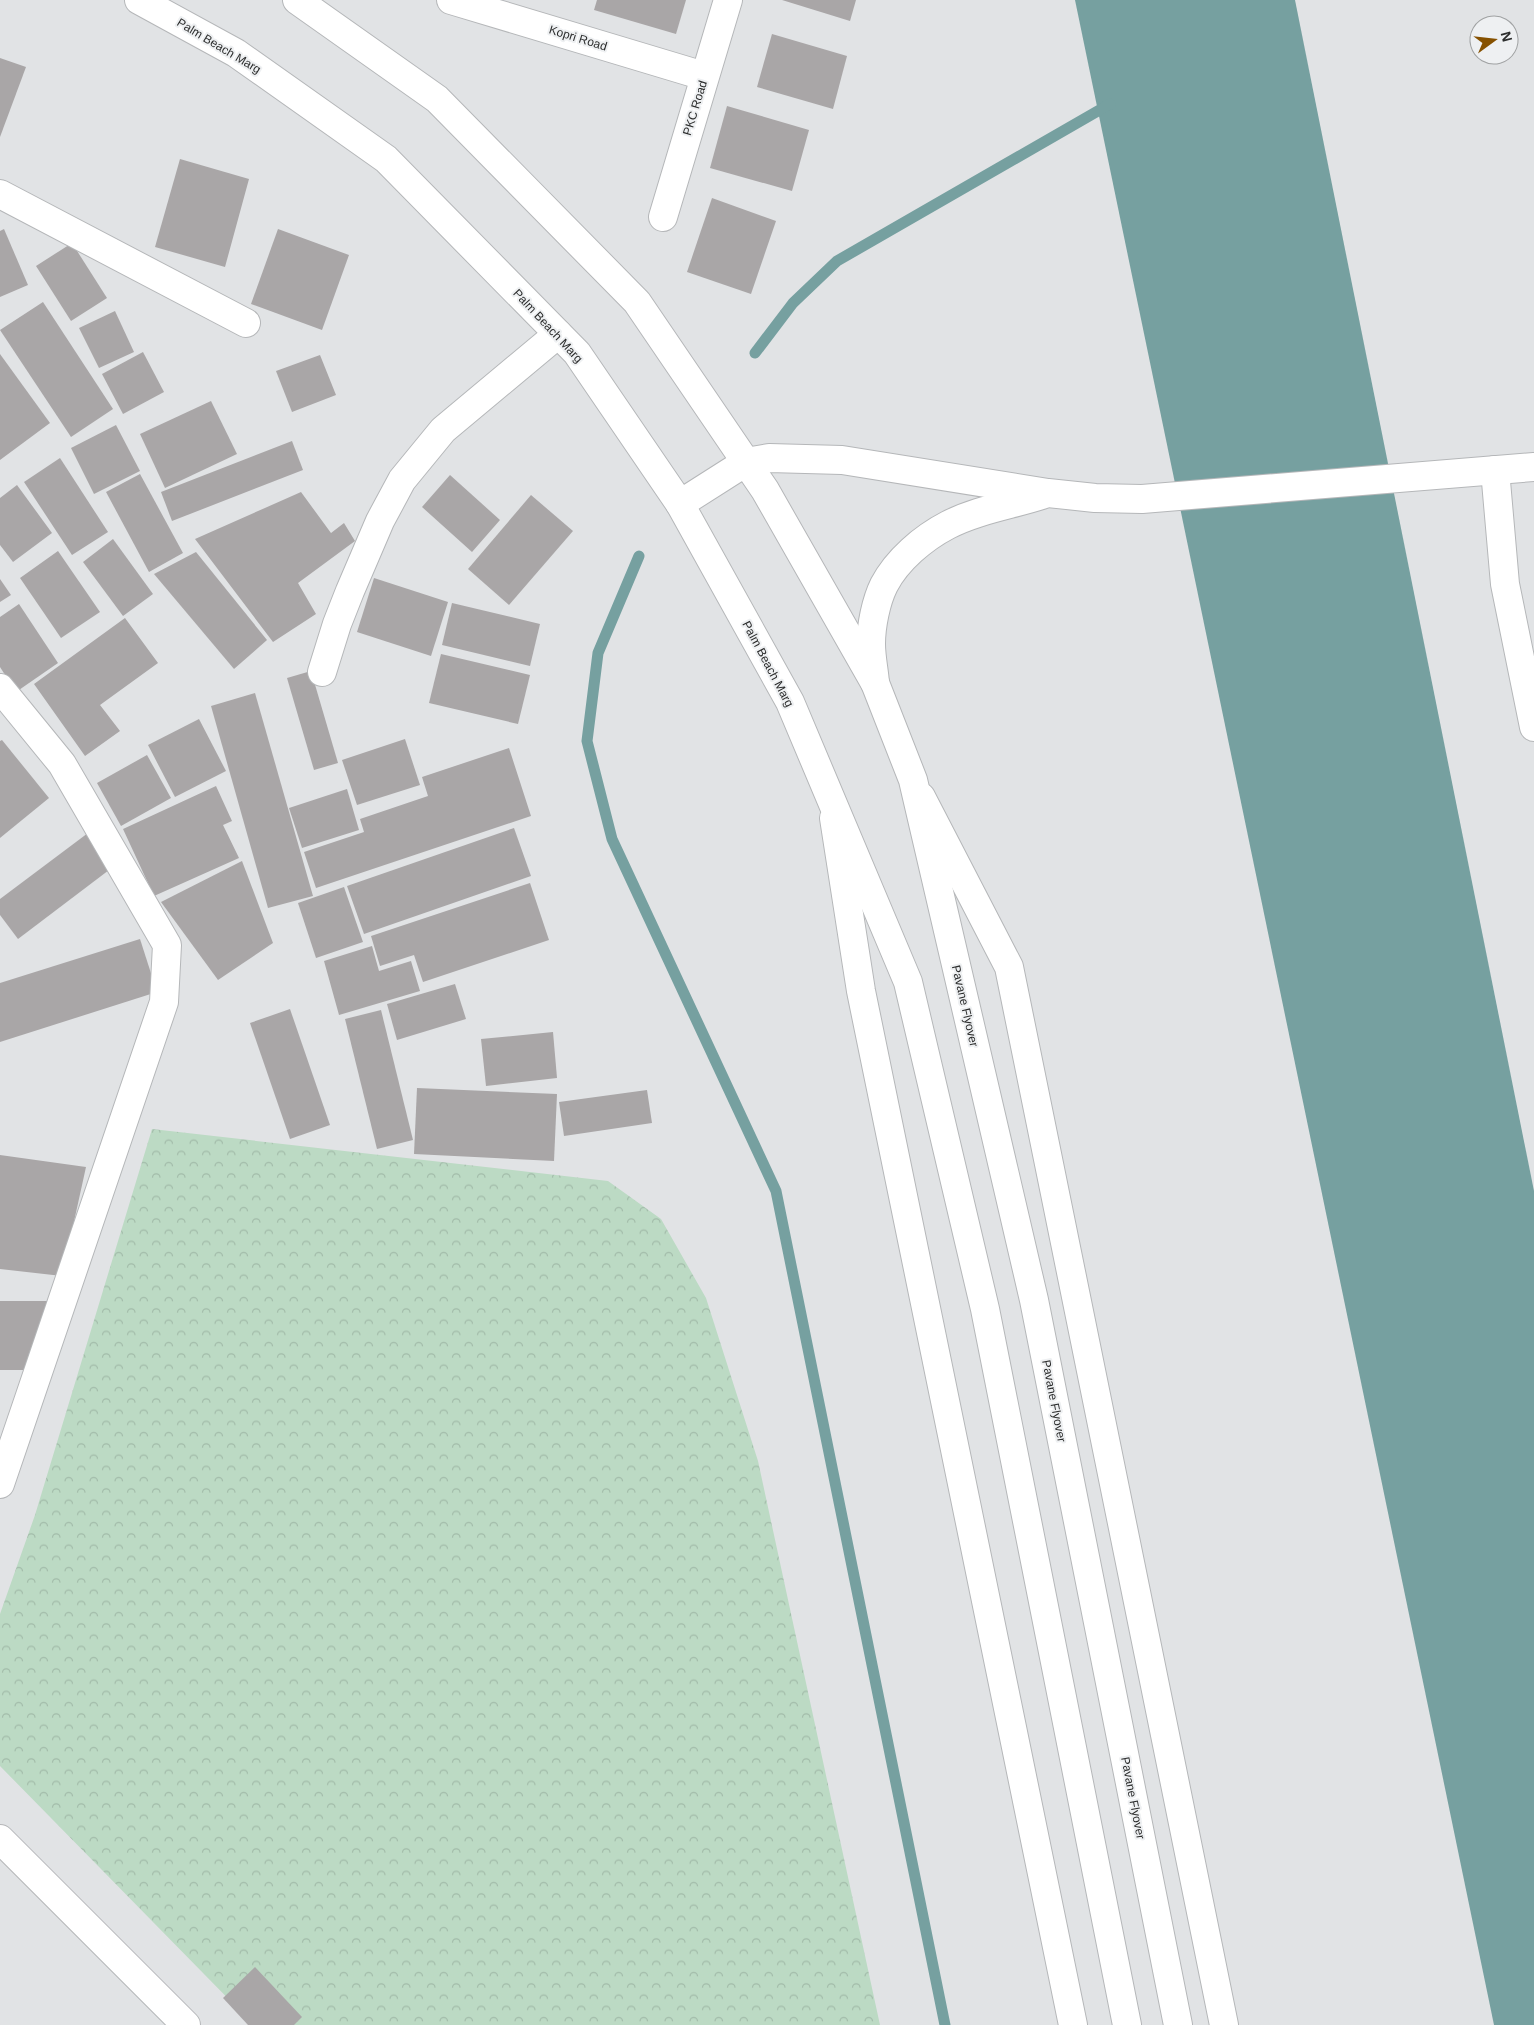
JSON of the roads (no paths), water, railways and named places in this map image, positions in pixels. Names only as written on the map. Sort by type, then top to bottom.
[{"type":"main road","name":"Palm Beach Marg","points":[[139,0],[236,54],[386,159],[577,353],[680,504],[790,702],[831,803]]},
{"type":"main road","points":[[296,0],[437,99],[637,302],[765,490],[875,682],[913,780],[1009,967],[1224,2025]]},
{"type":"main road","name":"Kopri Road","points":[[451,0],[704,76]]},
{"type":"main road","name":"PKC Road","points":[[663,217],[728,0]]},
{"type":"main road","points":[[0,194],[246,323]]},
{"type":"main road","points":[[322,672],[337,624],[368,547],[402,480],[443,430],[558,334]]},
{"type":"main road","points":[[680,504],[746,462],[768,458],[842,460],[1048,493],[1142,500],[1534,466]]},
{"type":"main road","points":[[1495,470],[1505,584],[1534,727]]},
{"type":"main road","points":[[875,682],[871,644],[875,614],[884,585],[902,561],[926,539],[948,525],[1048,493]]},
{"type":"main road","points":[[0,688],[62,764],[167,944],[164,1002],[0,1484]]},
{"type":"main road","name":"Pavane Flyover","points":[[913,780],[1034,1300],[1178,2025]]},
{"type":"main road","points":[[831,803],[908,982],[985,1309],[1127,2025]]},
{"type":"main road","points":[[831,803],[860,991],[1073,2025]]},
{"type":"main road","points":[[0,1839],[186,2025]]},
{"type":"water","points":[[1075,0],[1295,0],[1534,1191],[1534,2025],[1494,2025]]},
{"type":"waterway","points":[[755,353],[793,303],[837,261],[1110,104]]},
{"type":"waterway","points":[[639,556],[598,653],[587,741],[612,839],[776,1191],[945,2025]]}]
